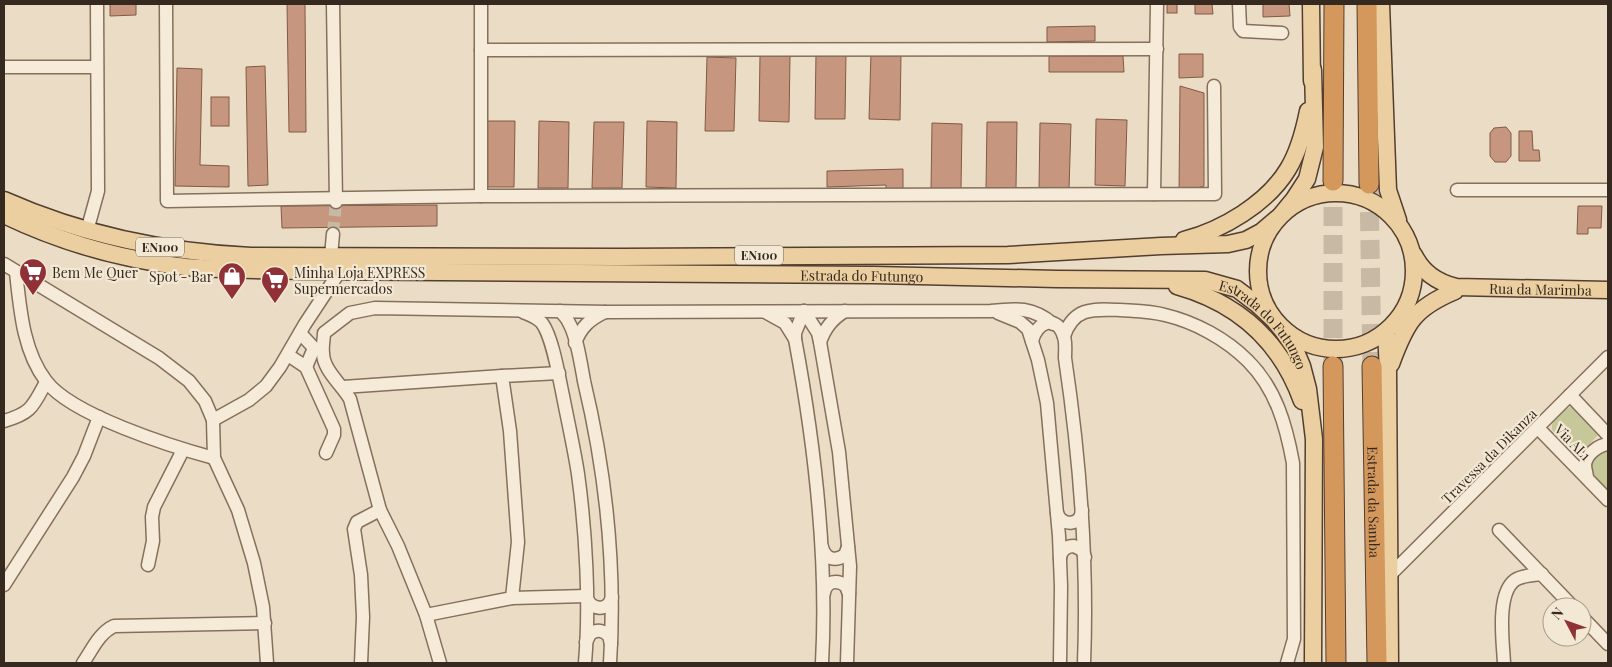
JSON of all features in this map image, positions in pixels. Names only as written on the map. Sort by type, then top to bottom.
[{"type":"highway","points":[[1333,181],[1334,4]]},
{"type":"highway","points":[[1366,4],[1369,184]]},
{"type":"highway","points":[[1333,366],[1336,663]]},
{"type":"highway","name":"Estrada da Samba","points":[[1377,663],[1380,368]]},
{"type":"main road","points":[[1311,4],[1316,147],[1307,179],[1265,237],[1258,261],[1257,273],[1262,298],[1274,320],[1292,337],[1303,343],[1328,349],[1340,349],[1364,344],[1391,326]]},
{"type":"main road","points":[[1381,4],[1388,190],[1395,213],[1408,240],[1414,272],[1409,298],[1391,326],[1380,368],[1390,576],[1390,663]]},
{"type":"main road","points":[[1161,246],[1216,229],[1241,215],[1272,189],[1288,170],[1298,149],[1305,126],[1313,70]]},
{"type":"main road","points":[[1280,216],[1308,198],[1327,193],[1340,193],[1366,198],[1378,204],[1388,213],[1408,240]]},
{"type":"main road","name":"Estrada do Futungo","points":[[4,200],[87,232],[146,245],[216,254],[331,256],[1008,255],[1228,244],[1246,240],[1261,232],[1280,216]]},
{"type":"main road","name":"Estrada do Futungo","points":[[4,216],[62,239],[109,253],[160,263],[212,269],[1205,280],[1236,289],[1258,305],[1274,320],[1294,347],[1302,366],[1308,389],[1314,446],[1313,663]]},
{"type":"main road","name":"Rua da Marimba","points":[[1408,240],[1422,269],[1432,278],[1463,290]]},
{"type":"main road","points":[[1160,281],[1212,297],[1237,312],[1259,331],[1279,355],[1295,382],[1306,413],[1314,446]]},
{"type":"main road","points":[[1380,368],[1418,312],[1435,300],[1463,290]]},
{"type":"main road","name":"Rua da Marimba","points":[[1391,326],[1408,309],[1438,293],[1463,290],[1608,290]]},
{"type":"street","points":[[87,232],[98,192],[98,4]]},
{"type":"street","points":[[166,4],[167,201],[336,200],[482,196],[1214,194],[1214,86]]},
{"type":"street","points":[[333,4],[336,200]]},
{"type":"street","points":[[481,4],[482,196]]},
{"type":"street","points":[[1154,194],[1157,4]]},
{"type":"street","points":[[1238,4],[1240,26],[1243,31],[1282,33]]},
{"type":"street","points":[[481,50],[1156,49]]},
{"type":"street","points":[[4,67],[97,67]]},
{"type":"street","points":[[1458,190],[1608,190]]},
{"type":"street","points":[[331,256],[334,234]]},
{"type":"street","points":[[4,264],[159,358],[189,381],[205,401],[213,420],[214,458],[238,510],[261,598],[265,623],[267,663]]},
{"type":"street","points":[[213,420],[249,400],[266,386],[288,355],[340,271]]},
{"type":"street","points":[[16,272],[24,327],[32,354],[46,382],[62,398],[99,417],[183,450],[214,458]]},
{"type":"street","points":[[440,663],[426,615],[398,546],[380,510],[350,399],[343,387],[326,367],[322,354],[324,333],[350,313],[375,308],[607,312],[991,311],[1008,309],[1028,310],[1044,316],[1060,328],[1064,336],[1082,510],[1085,558],[1084,663]]},
{"type":"street","points":[[1064,336],[1068,325],[1075,317],[1084,312],[1105,309],[1165,314],[1204,330],[1223,341],[1248,360],[1266,383],[1279,406],[1294,463],[1294,639],[1287,663]]},
{"type":"street","points":[[518,310],[535,316],[543,324],[550,343],[558,373],[578,474],[586,596],[585,663]]},
{"type":"street","points":[[560,311],[570,323],[592,412],[603,483],[610,551],[612,597],[610,663]]},
{"type":"street","points":[[550,343],[551,331],[560,311]]},
{"type":"street","points":[[762,311],[785,323],[795,339]]},
{"type":"street","points":[[804,311],[795,333],[795,339],[814,459],[822,547],[824,593],[822,663]]},
{"type":"street","points":[[804,311],[818,333],[839,452],[850,566],[847,663]]},
{"type":"street","points":[[820,342],[824,331],[837,316],[845,311]]},
{"type":"street","points":[[991,311],[1006,315],[1020,322],[1028,330],[1038,360],[1047,403],[1060,558],[1060,663]]},
{"type":"street","points":[[575,343],[579,333],[593,317],[607,312]]},
{"type":"street","points":[[1032,341],[1034,332],[1039,326],[1046,323],[1054,324]]},
{"type":"street","points":[[303,329],[324,333]]},
{"type":"street","points":[[303,329],[314,348],[306,367]]},
{"type":"street","points":[[288,355],[306,367],[334,429],[334,435],[326,453]]},
{"type":"street","name":"Travessa da Dikanza","points":[[1390,576],[1608,357]]},
{"type":"street","points":[[343,387],[558,373]]},
{"type":"street","points":[[502,376],[510,431],[518,542],[512,598]]},
{"type":"street","points":[[4,421],[25,414],[32,407],[46,382]]},
{"type":"street","points":[[1570,395],[1608,435]]},
{"type":"street","points":[[4,585],[73,477],[84,456],[99,417]]},
{"type":"street","name":"Via AL1","points":[[1538,428],[1608,500]]},
{"type":"street","points":[[1587,478],[1585,464],[1590,454],[1598,447],[1608,444]]},
{"type":"street","points":[[148,565],[153,541],[152,517],[154,507],[183,450]]},
{"type":"street","points":[[361,663],[362,575],[354,529],[357,522],[380,510]]},
{"type":"street","points":[[1057,513],[1061,520],[1073,523],[1080,518],[1082,510]]},
{"type":"street","points":[[1499,530],[1564,597]]},
{"type":"street","points":[[1060,558],[1060,554],[1066,548],[1074,546],[1082,550],[1085,558]]},
{"type":"street","points":[[822,547],[825,555],[833,559],[845,555],[848,547]]},
{"type":"street","points":[[1504,663],[1503,603],[1508,589],[1515,580],[1528,575],[1542,574]]},
{"type":"street","points":[[824,593],[827,585],[839,582],[846,586],[849,594]]},
{"type":"street","points":[[586,596],[589,604],[597,608],[605,607],[612,597]]},
{"type":"street","points":[[426,615],[512,598],[586,596]]},
{"type":"street","points":[[83,663],[102,635],[114,626],[265,623]]},
{"type":"street","points":[[1592,627],[1608,644]]},
{"type":"street","points":[[586,642],[590,634],[598,630],[609,636],[611,644]]},
{"type":"green space","points":[[1570,407],[1574,408],[1598,435],[1581,453],[1573,452],[1552,430],[1557,416],[1563,410]]},
{"type":"green space","points":[[1608,449],[1608,490],[1591,472],[1591,463]]},
{"type":"building","points":[[110,4],[136,4],[136,15],[110,16]]},
{"type":"building","points":[[287,4],[305,4],[306,132],[289,132]]},
{"type":"building","points":[[1167,4],[1177,4],[1177,13],[1167,13]]},
{"type":"building","points":[[1195,4],[1212,4],[1213,14],[1195,14]]},
{"type":"building","points":[[1263,4],[1289,4],[1290,16],[1263,17]]},
{"type":"building","points":[[1095,26],[1095,41],[1047,42],[1047,27]]},
{"type":"building","points":[[816,53],[846,53],[845,119],[815,119]]},
{"type":"building","points":[[871,53],[901,54],[900,120],[869,119]]},
{"type":"building","points":[[1179,54],[1203,54],[1203,77],[1179,78]]},
{"type":"building","points":[[760,55],[790,56],[789,122],[759,121]]},
{"type":"building","points":[[1049,56],[1123,56],[1124,72],[1049,72]]},
{"type":"building","points":[[707,57],[736,58],[734,131],[705,131]]},
{"type":"building","points":[[265,66],[268,185],[248,186],[246,67]]},
{"type":"building","points":[[177,68],[202,69],[200,165],[229,166],[229,187],[175,186]]},
{"type":"building","points":[[1180,86],[1204,93],[1204,186],[1179,193]]},
{"type":"building","points":[[211,97],[229,97],[229,126],[211,126]]},
{"type":"building","points":[[1096,119],[1127,120],[1125,186],[1095,185]]},
{"type":"building","points":[[485,121],[515,121],[514,187],[483,187]]},
{"type":"building","points":[[539,121],[569,122],[568,188],[538,188]]},
{"type":"building","points":[[647,121],[677,122],[676,188],[646,187]]},
{"type":"building","points":[[594,122],[624,122],[622,188],[592,188]]},
{"type":"building","points":[[987,122],[1017,122],[1016,188],[986,188]]},
{"type":"building","points":[[932,123],[962,124],[961,190],[931,190]]},
{"type":"building","points":[[1040,123],[1071,124],[1069,190],[1039,189]]},
{"type":"building","points":[[1506,127],[1511,133],[1511,156],[1506,162],[1495,162],[1490,156],[1490,133],[1494,128]]},
{"type":"building","points":[[1519,131],[1532,131],[1533,150],[1539,150],[1540,161],[1519,161]]},
{"type":"building","points":[[903,169],[903,190],[886,190],[886,185],[827,187],[827,171]]},
{"type":"building","points":[[437,205],[437,226],[282,228],[281,206]]},
{"type":"building","points":[[1578,206],[1602,206],[1601,228],[1588,228],[1588,234],[1577,234]]},
{"type":"tunnel","points":[[1333,181],[1333,366]]},
{"type":"tunnel","points":[[1369,184],[1372,366]]},
{"type":"tunnel","points":[[333,234],[336,202]]},
{"type":"place","name":"Bem Me Quer","points":[[33,296]]},
{"type":"place","name":"Spot - Bar","points":[[232,300]]},
{"type":"place","name":"Minha Loja EXPRESS Supermercados","points":[[275,304]]}]
